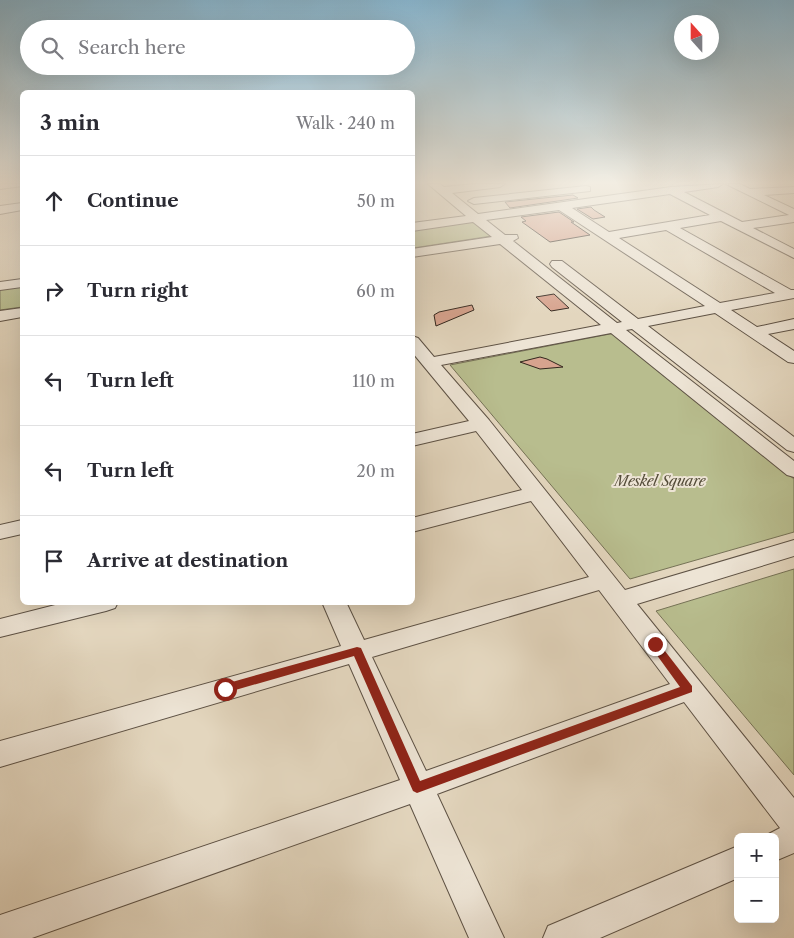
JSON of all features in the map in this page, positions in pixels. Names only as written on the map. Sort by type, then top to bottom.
[{"type":"street","points":[[490,228],[794,471]]},
{"type":"street","points":[[510,228],[794,446]]},
{"type":"street","points":[[594,228],[716,309],[793,356]]},
{"type":"street","points":[[607,236],[657,228]]},
{"type":"street","points":[[671,228],[792,294]]},
{"type":"street","points":[[743,228],[794,254]]},
{"type":"street","points":[[415,253],[521,237]]},
{"type":"street","points":[[534,263],[552,260]]},
{"type":"street","points":[[0,286],[20,283]]},
{"type":"street","points":[[431,362],[792,294]]},
{"type":"street","points":[[0,316],[20,313]]},
{"type":"street","points":[[756,332],[794,324]]},
{"type":"street","points":[[415,344],[482,424],[606,580],[688,689],[794,822]]},
{"type":"street","points":[[731,421],[753,415]]},
{"type":"street","points":[[415,436],[482,424]]},
{"type":"street","points":[[415,524],[536,492]]},
{"type":"street","points":[[0,532],[20,527]]},
{"type":"street","points":[[621,600],[794,548]]},
{"type":"street","points":[[0,754],[606,580]]},
{"type":"street","points":[[0,628],[94,605]]},
{"type":"street","points":[[335,605],[417,788],[487,938]]},
{"type":"street","points":[[0,932],[417,788],[688,689]]},
{"type":"street","points":[[779,844],[794,838]]},
{"type":"street","points":[[560,938],[734,864]]},
{"type":"green space","points":[[488,228],[498,235],[415,248],[415,229]]},
{"type":"green space","points":[[20,286],[20,307],[0,310],[0,289]]},
{"type":"green space","name":"Meskel Square","points":[[615,333],[794,479],[794,532],[630,579],[450,365]]},
{"type":"green space","points":[[794,569],[794,775],[656,611]]},
{"type":"building","points":[[530,228],[579,228],[590,235],[550,242]]},
{"type":"building","points":[[554,294],[569,308],[551,311],[536,297]]},
{"type":"building","points":[[472,305],[474,310],[436,326],[434,315],[439,312]]},
{"type":"building","points":[[540,357],[563,367],[540,369],[520,362]]},
{"type":"route","points":[[225,689],[357,651],[417,788],[688,689],[655,644]]}]
